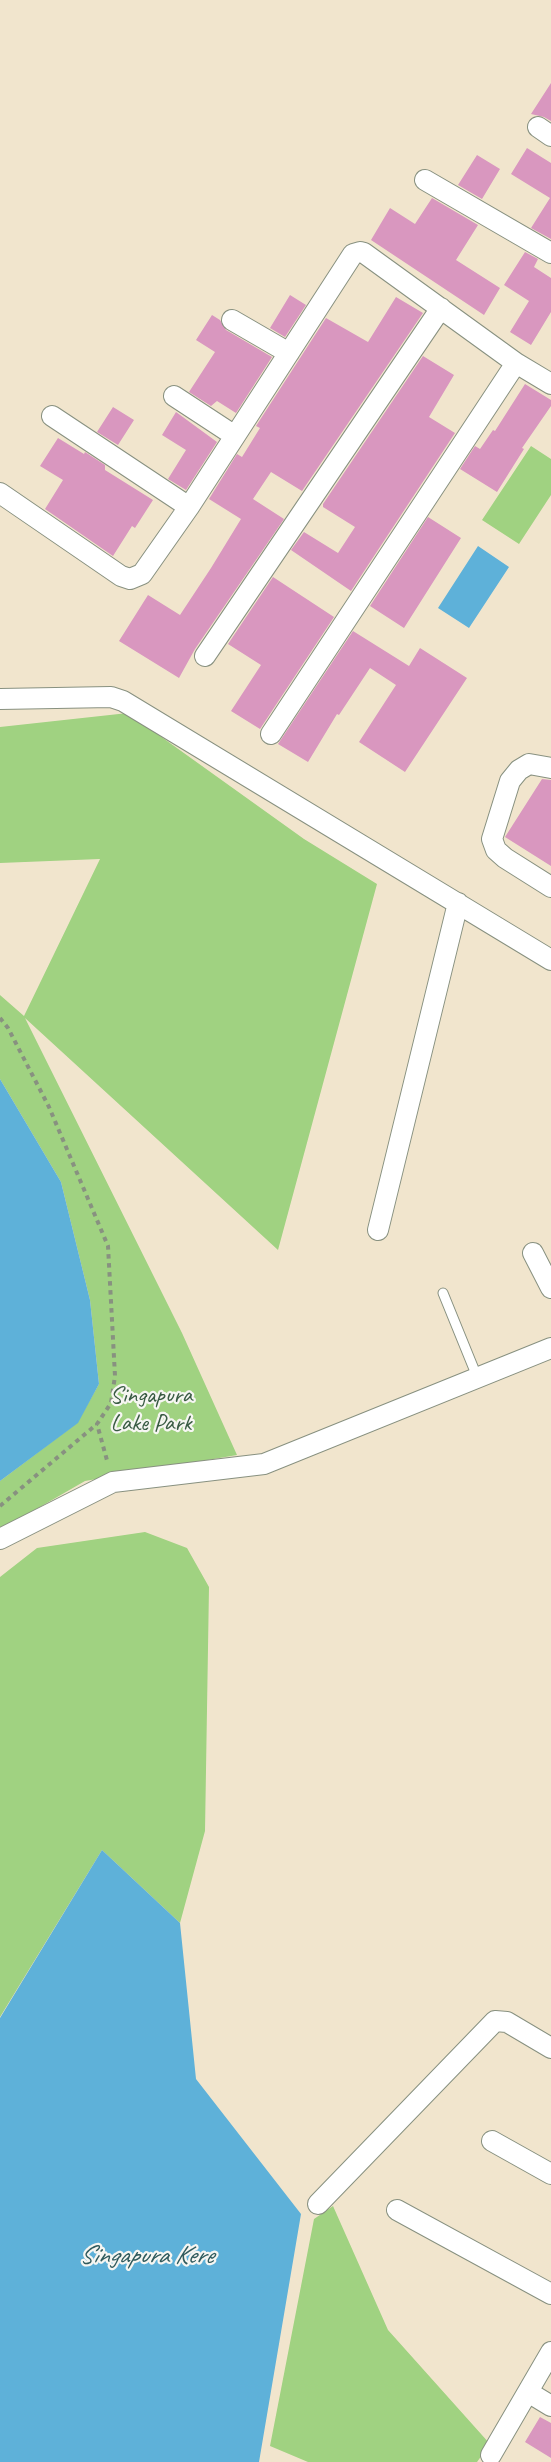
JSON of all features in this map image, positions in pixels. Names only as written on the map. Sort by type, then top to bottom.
[{"type":"street","points":[[425,180],[551,253]]},
{"type":"street","points":[[0,493],[121,576],[130,579],[142,574],[189,507],[353,254],[364,253],[516,363],[551,384]]},
{"type":"street","points":[[205,656],[441,308]]},
{"type":"street","points":[[232,320],[289,353]]},
{"type":"street","points":[[272,734],[516,363]]},
{"type":"street","points":[[174,396],[235,436]]},
{"type":"street","points":[[52,416],[189,507]]},
{"type":"street","points":[[0,699],[117,698],[551,960]]},
{"type":"street","points":[[551,768],[529,764],[519,770],[510,781],[492,839],[496,850],[505,858],[551,887]]},
{"type":"street","points":[[378,1230],[458,903]]},
{"type":"street","points":[[533,1253],[551,1288]]},
{"type":"street","points":[[0,1539],[112,1482],[264,1464],[551,1347]]},
{"type":"street","points":[[318,2204],[495,2021],[507,2022],[551,2048]]},
{"type":"street","points":[[492,2141],[551,2174]]},
{"type":"street","points":[[397,2210],[551,2294]]},
{"type":"street","points":[[491,2455],[551,2352]]},
{"type":"street","points":[[528,2392],[551,2406]]},
{"type":"lane","points":[[443,1293],[478,1378]]},
{"type":"path","points":[[0,1018],[8,1028],[50,1107],[108,1246],[115,1376],[111,1403],[97,1424],[0,1506]]},
{"type":"path","points":[[97,1424],[112,1482]]},
{"type":"green space","points":[[531,446],[551,459],[551,495],[519,544],[482,520]]},
{"type":"green space","name":"Singapura Lake Park","points":[[128,713],[304,839],[377,884],[278,1250],[25,1018],[182,1333],[237,1455],[85,1481],[0,1530],[0,1481],[77,1423],[99,1384],[90,1300],[61,1182],[0,1079],[0,995],[24,1016],[100,859],[0,863],[0,727]]},
{"type":"green space","points":[[145,1532],[187,1548],[209,1587],[205,1831],[180,1923],[102,1850],[0,2017],[0,1577],[37,1548]]},
{"type":"green space","points":[[333,2206],[388,2330],[490,2444],[477,2462],[308,2462],[270,2446],[314,2219]]},
{"type":"water","points":[[478,546],[509,567],[469,628],[438,608]]},
{"type":"water","points":[[0,1079],[61,1182],[90,1300],[99,1384],[78,1423],[0,1481]]},
{"type":"water","name":"Singapura Kere","points":[[102,1850],[180,1923],[196,2079],[301,2214],[259,2462],[0,2462],[0,2018]]},
{"type":"building","points":[[551,83],[551,121],[531,114]]},
{"type":"building","points":[[527,148],[551,163],[551,239],[531,228],[550,198],[511,174]]},
{"type":"building","points":[[477,155],[500,169],[482,199],[458,185]]},
{"type":"building","points":[[432,198],[478,225],[456,260],[500,288],[484,315],[371,240],[390,208],[415,224]]},
{"type":"building","points":[[525,252],[538,259],[534,267],[551,278],[551,312],[531,345],[510,332],[529,301],[504,285]]},
{"type":"building","points":[[290,295],[306,305],[285,337],[270,328]]},
{"type":"building","points":[[396,297],[423,313],[302,491],[271,472],[253,499],[284,519],[195,649],[179,678],[119,641],[148,595],[180,615],[211,568],[241,519],[209,499],[237,454],[242,457],[260,428],[256,426],[326,318],[368,342]]},
{"type":"building","points":[[212,315],[220,320],[226,330],[272,357],[236,413],[217,401],[211,406],[189,392],[215,352],[196,340]]},
{"type":"building","points":[[423,356],[454,375],[429,417],[455,433],[351,591],[291,550],[304,532],[338,553],[355,527],[323,507],[323,504]]},
{"type":"building","points":[[525,384],[551,400],[551,406],[522,448],[524,449],[497,492],[460,469],[475,446],[480,449],[493,430],[495,431]]},
{"type":"building","points":[[113,407],[134,420],[118,445],[97,432]]},
{"type":"building","points":[[176,412],[217,442],[186,490],[168,479],[186,450],[162,435]]},
{"type":"building","points":[[58,438],[105,465],[105,470],[153,500],[135,528],[132,526],[113,556],[45,509],[63,480],[40,466]]},
{"type":"building","points":[[428,517],[461,538],[404,628],[370,606]]},
{"type":"building","points":[[273,577],[334,617],[260,729],[231,711],[261,665],[228,644]]},
{"type":"building","points":[[353,631],[409,666],[420,648],[467,678],[405,772],[359,742],[396,685],[370,668],[339,715],[337,714],[308,762],[278,744]]},
{"type":"building","points":[[542,779],[551,780],[551,866],[505,837]]},
{"type":"building","points":[[540,2417],[551,2423],[551,2458],[525,2442]]}]
